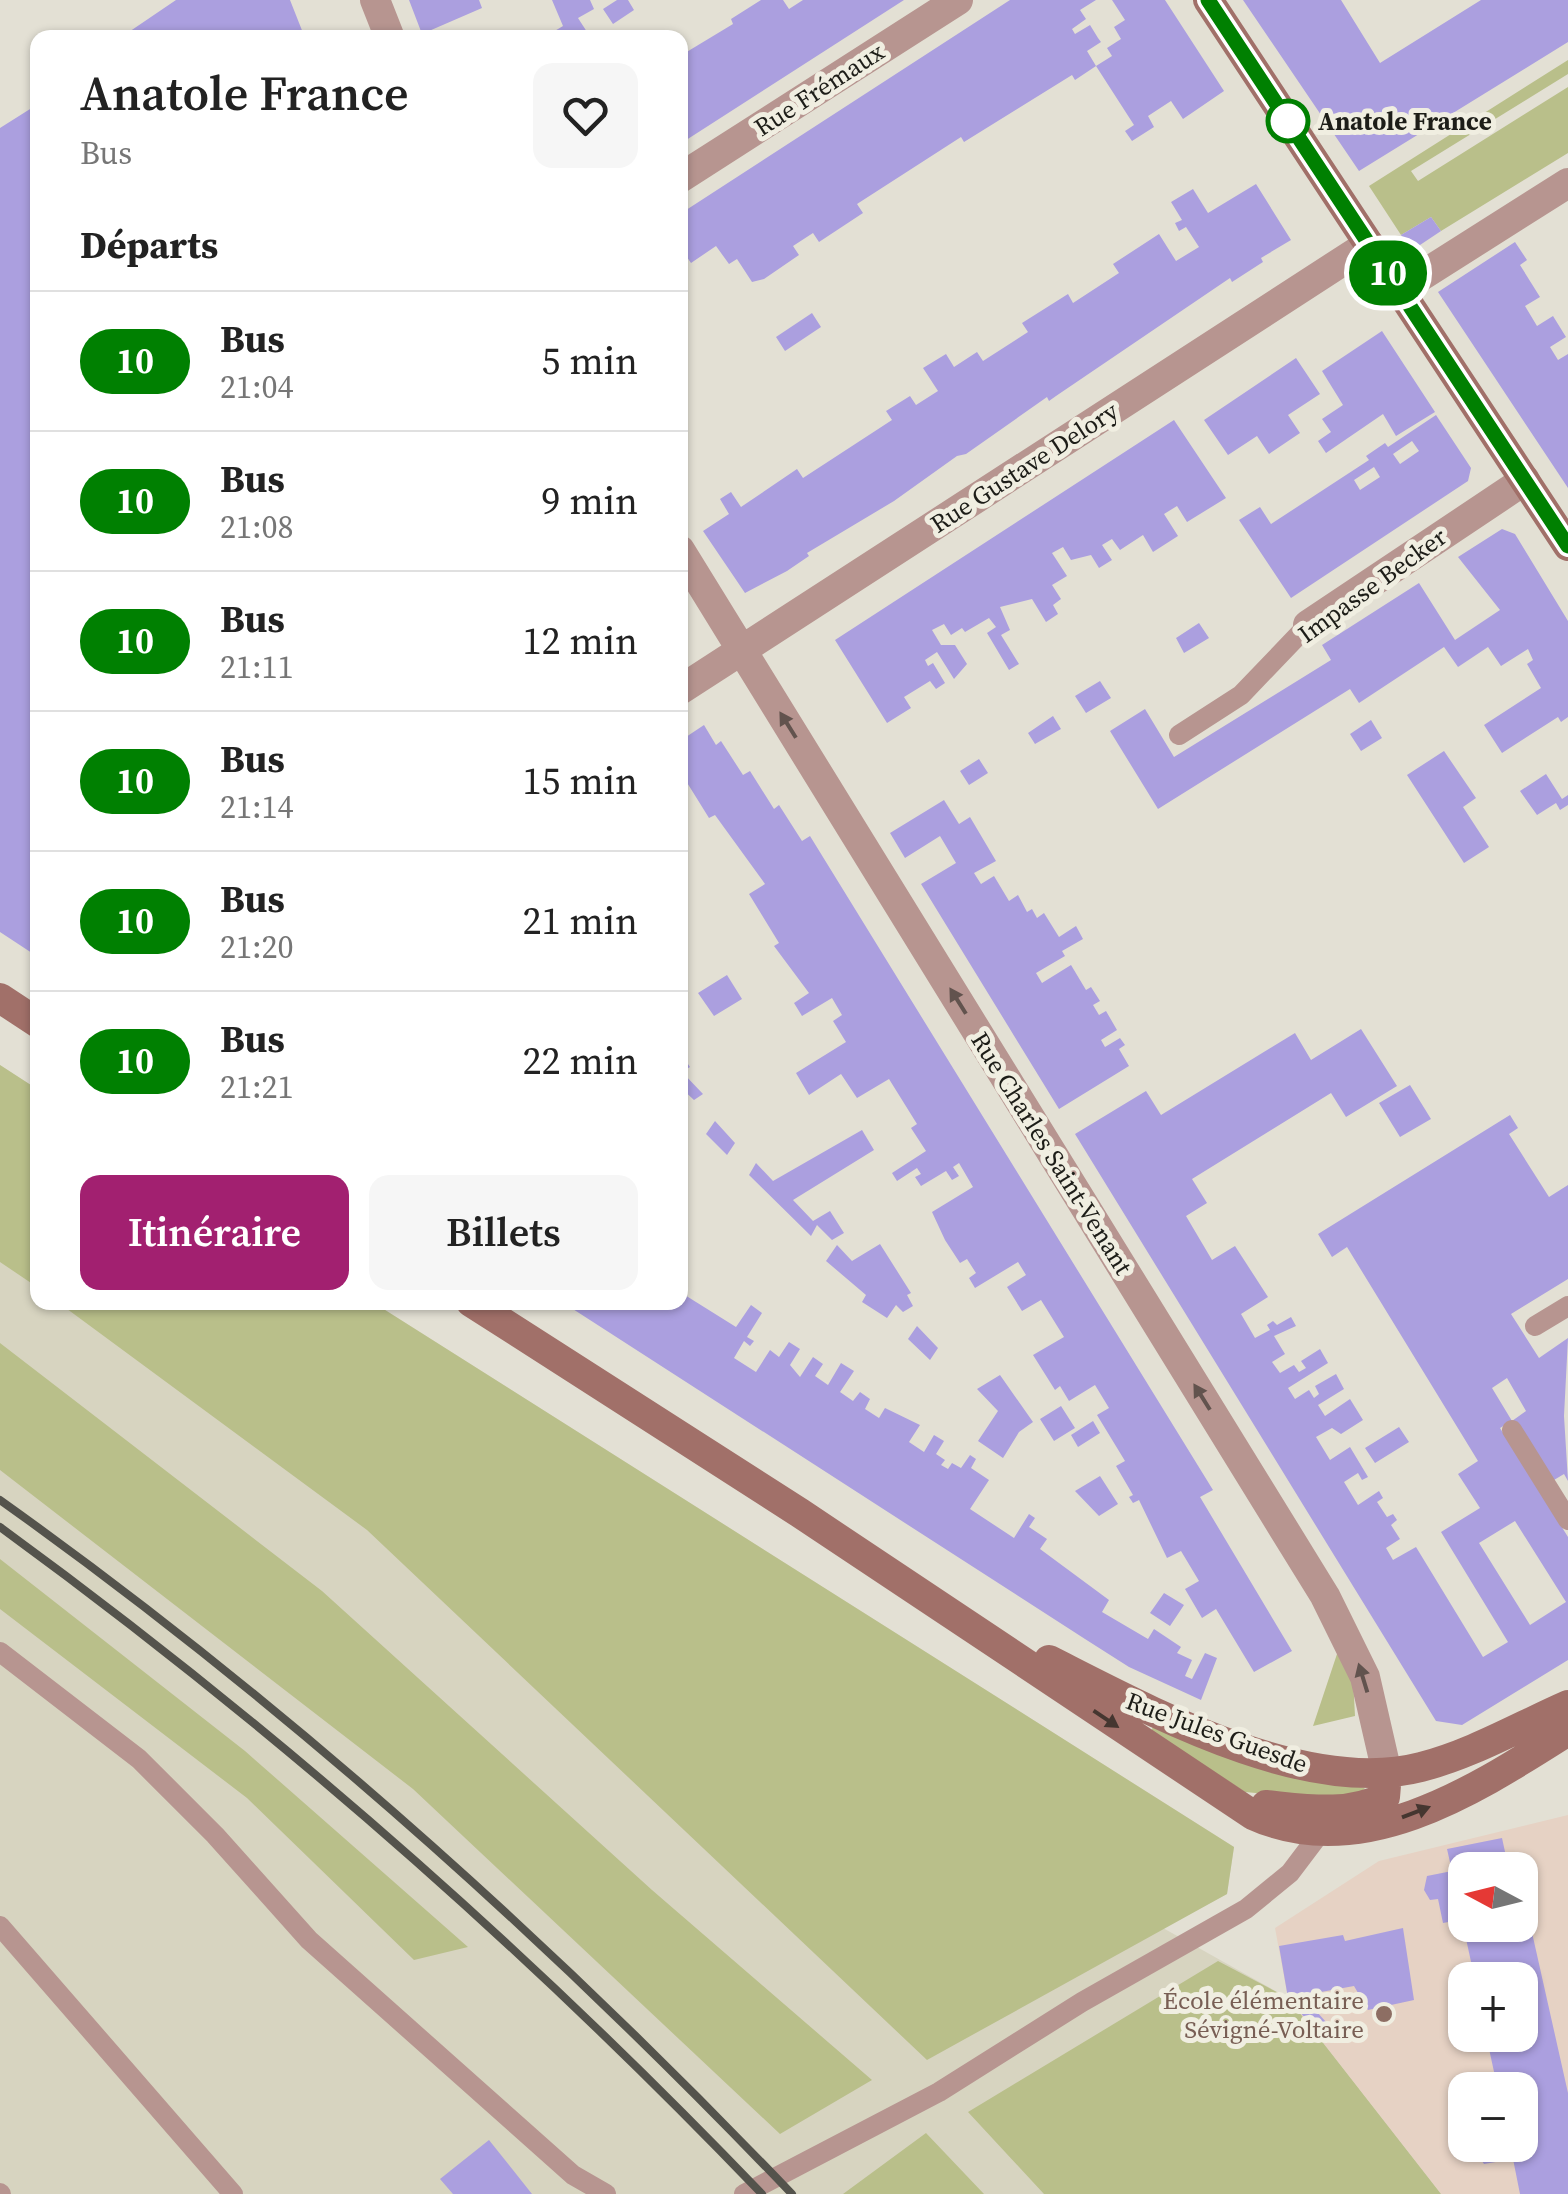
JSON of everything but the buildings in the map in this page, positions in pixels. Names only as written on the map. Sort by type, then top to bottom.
[{"type":"street","points":[[375,0],[387,30]]},
{"type":"street","name":"Rue Frémaux","points":[[688,173],[958,0]]},
{"type":"street","points":[[1208,0],[1525,480],[1565,534]]},
{"type":"street","points":[[1399,290],[1568,183]]},
{"type":"street","name":"Rue Gustave Delory","points":[[688,685],[1369,244]]},
{"type":"street","name":"Impasse Becker","points":[[1308,625],[1525,480]]},
{"type":"street","name":"Rue Charles Saint-Venant","points":[[688,563],[1325,1596],[1365,1677],[1387,1773]]},
{"type":"street","points":[[0,998],[30,1018]]},
{"type":"street","name":"Rue Jules Guesde","points":[[483,1310],[1279,1827],[1321,1832],[1362,1829],[1408,1816],[1458,1795],[1568,1731]]},
{"type":"street","name":"Rue Jules Guesde","points":[[939,1604],[1139,1706],[1272,1758],[1358,1776],[1387,1773],[1455,1755],[1568,1705]]},
{"type":"street","points":[[1321,1832],[1350,1810],[1385,1797],[1387,1773]]},
{"type":"street","name":"Rue Jules Guesde","points":[[1226,1796],[1266,1805],[1350,1810]]},
{"type":"lane","name":"Impasse Becker","points":[[1180,734],[1241,694],[1308,625]]},
{"type":"lane","points":[[1536,1326],[1568,1306]]},
{"type":"lane","points":[[1512,1430],[1568,1520]]},
{"type":"lane","points":[[0,1652],[139,1759],[308,1940],[573,2175],[606,2194]]},
{"type":"lane","points":[[744,2194],[939,2092],[1082,2002],[1246,1909],[1290,1873],[1321,1832]]},
{"type":"lane","points":[[0,1926],[233,2194]]},
{"type":"shaded area","points":[[0,1065],[30,1084],[30,1310],[385,1310],[1234,1847],[1227,1894],[1163,1928],[1288,1998],[1441,2194],[0,2194]]},
{"type":"shaded area","name":"École élémentaire Sévigné-Voltaire","points":[[1568,1815],[1568,2194],[1441,2194],[1288,1998],[1275,1928],[1379,1861]]},
{"type":"green space","points":[[1568,60],[1568,74],[1411,171],[1418,181],[1568,87],[1568,153],[1441,231],[1431,217],[1401,235],[1369,186]]},
{"type":"green space","points":[[0,1065],[30,1084],[30,1282],[0,1262]]},
{"type":"green space","points":[[68,1310],[385,1310],[1234,1847],[1227,1894],[927,2060],[367,1530]]},
{"type":"green space","points":[[0,1343],[322,1591],[652,1890],[872,2080],[780,2134],[413,1789],[0,1470]]},
{"type":"green space","points":[[0,1559],[245,1751],[468,1947],[414,1960],[247,1798],[0,1609]]},
{"type":"green space","points":[[1339,1648],[1353,1678],[1355,1716],[1313,1726]]},
{"type":"green space","points":[[1154,1725],[1283,1771],[1365,1788],[1352,1802],[1245,1792],[1151,1731]]},
{"type":"green space","points":[[1218,1961],[1288,1998],[1441,2194],[1044,2194],[968,2112]]},
{"type":"green space","points":[[926,2133],[984,2194],[843,2194]]},
{"type":"railway","points":[[0,1500],[210,1658],[412,1828],[606,2007],[792,2194]]},
{"type":"railway","points":[[0,1527],[201,1681],[396,1844],[583,2015],[762,2194]]},
{"type":"bus line","name":"10","points":[[1208,0],[1568,546]]},
{"type":"place","name":"Anatole France","points":[[1288,121]]},
{"type":"place","name":"École élémentaire Sévigné-Voltaire","points":[[1384,2014]]}]
